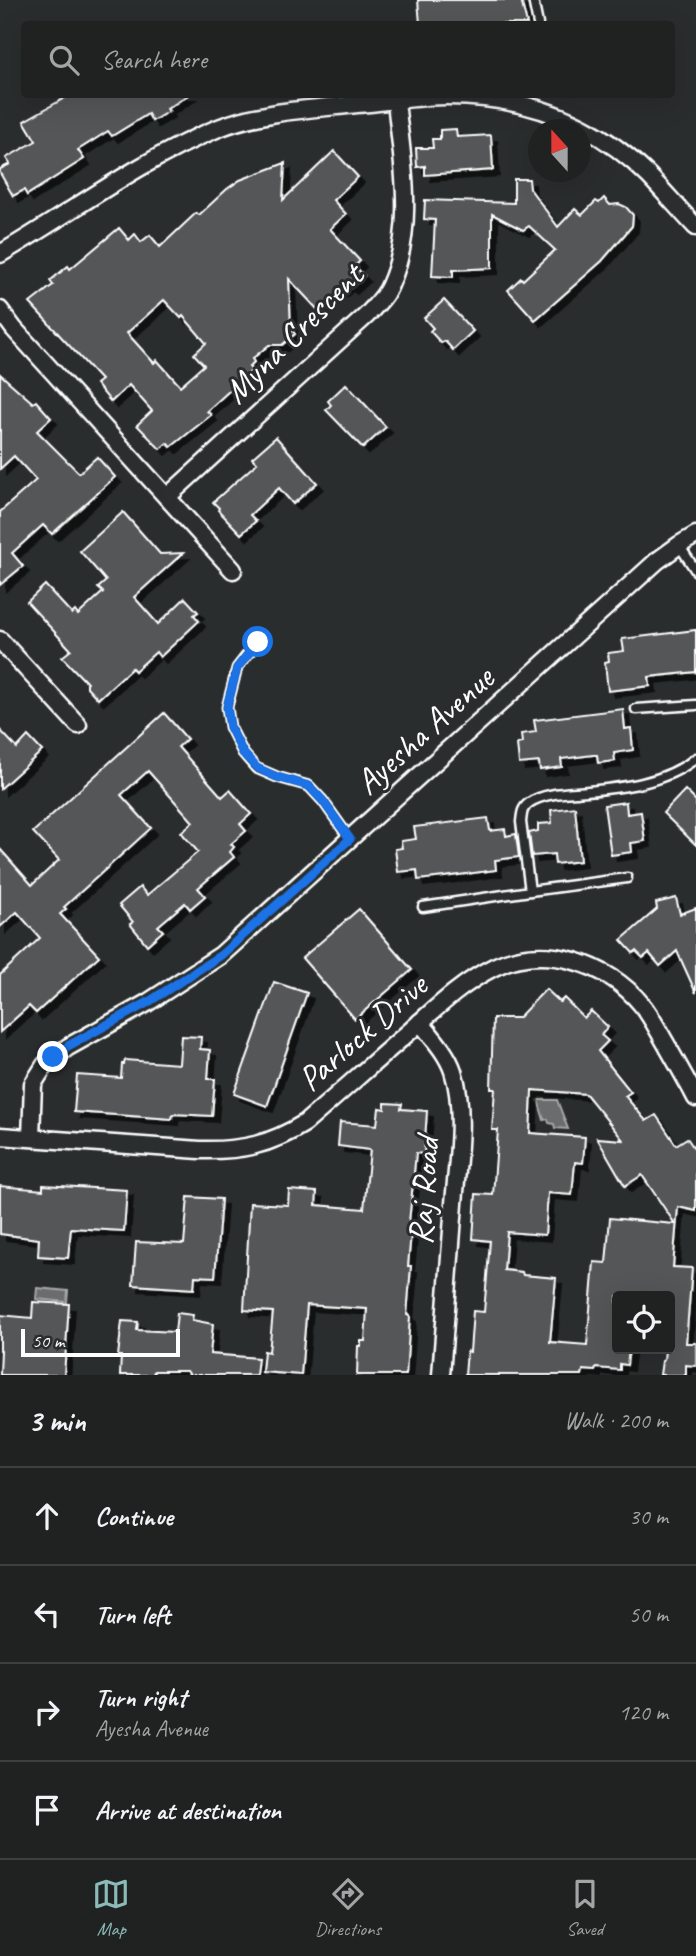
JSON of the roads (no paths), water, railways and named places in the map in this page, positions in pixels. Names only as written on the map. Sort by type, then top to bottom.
[{"type":"street","points":[[0,254],[82,202],[186,142],[219,128],[252,118],[292,111],[425,98]]},
{"type":"street","points":[[491,98],[514,99],[558,114],[586,128],[647,174],[696,227]]},
{"type":"street","name":"Myna Crescent","points":[[167,497],[368,315],[390,287],[400,257],[405,225],[405,195],[396,101]]},
{"type":"street","points":[[0,310],[14,329],[233,569]]},
{"type":"street","name":"Ayesha Avenue","points":[[31,1137],[33,1084],[45,1065],[68,1046],[147,1003],[221,955],[657,561],[696,535]]},
{"type":"street","points":[[3,649],[78,725]]},
{"type":"street","name":"Parlock Drive","points":[[0,1136],[200,1150],[229,1151],[257,1146],[284,1136],[305,1123],[458,991],[494,967],[531,957],[569,960],[588,965],[626,989],[643,1006],[696,1098]]},
{"type":"street","name":"Raj Road","points":[[420,1023],[445,1055],[452,1069],[457,1087],[459,1118],[441,1375]]},
{"type":"lane","points":[[533,0],[537,21]]},
{"type":"lane","points":[[679,545],[696,571]]},
{"type":"lane","points":[[258,642],[237,668],[227,707],[230,727],[243,753],[257,768],[309,786],[350,839]]},
{"type":"lane","points":[[636,709],[696,705]]},
{"type":"lane","points":[[530,891],[521,822],[522,811],[526,805],[554,794],[626,787],[647,782],[671,773],[696,758]]},
{"type":"lane","points":[[423,907],[627,877]]}]
